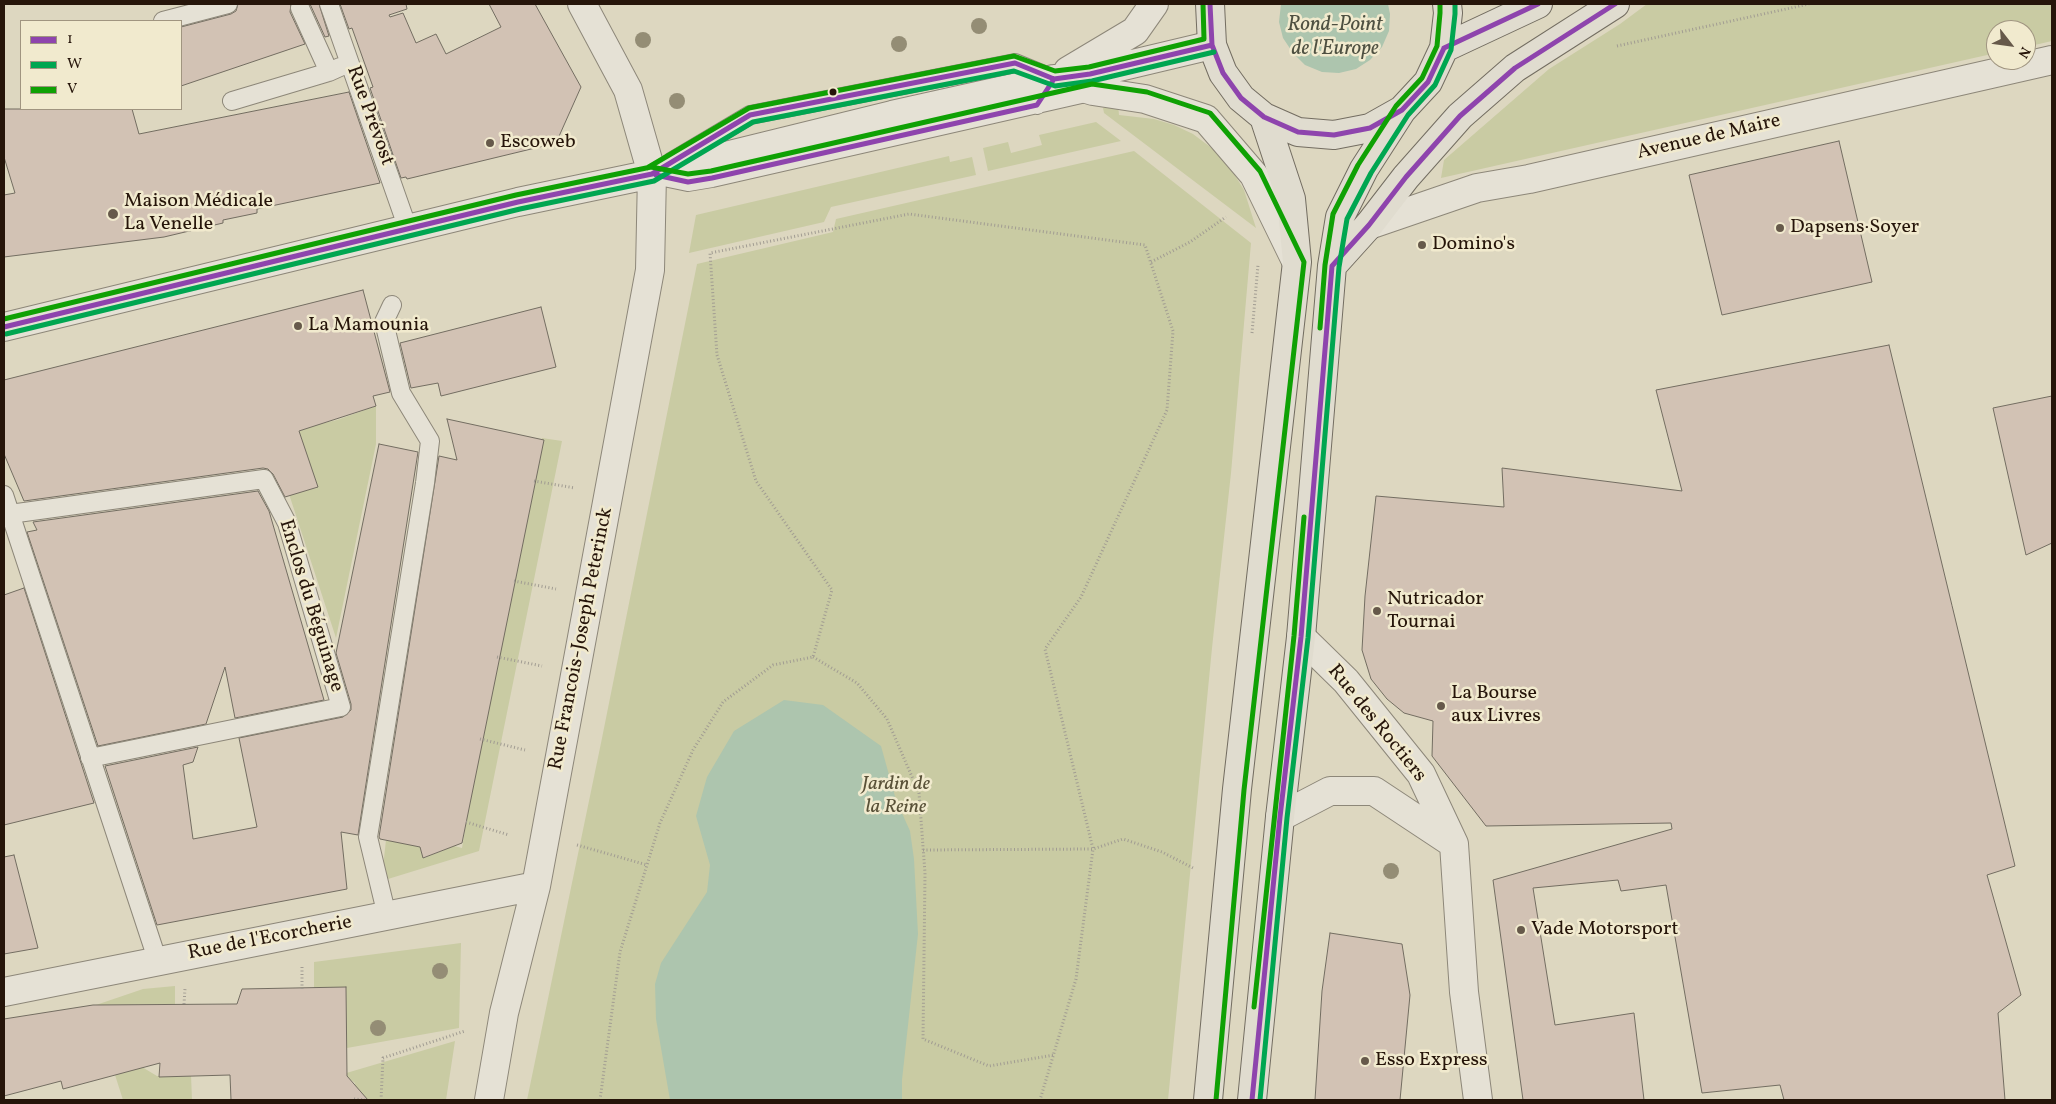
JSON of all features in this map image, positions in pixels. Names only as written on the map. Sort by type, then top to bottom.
[{"type":"main road","points":[[1210,4],[1212,45],[1223,73],[1241,98],[1264,117],[1298,132],[1334,135],[1370,128],[1402,110]]},
{"type":"main road","points":[[1252,1100],[1280,817],[1301,637],[1332,266],[1340,217],[1364,169],[1402,110],[1428,82],[1444,48],[1448,13],[1447,4]]},
{"type":"main road","points":[[1444,48],[1538,4]]},
{"type":"main road","points":[[1332,266],[1369,225],[1406,177],[1460,116],[1515,68],[1615,4]]},
{"type":"main road","points":[[1208,1100],[1237,789],[1297,262],[1291,199],[1264,117]]},
{"type":"street","name":"Rue Francois-Joseph Peterinck","points":[[489,1100],[504,1014],[536,886],[650,270],[652,174],[628,90],[582,4]]},
{"type":"street","points":[[1054,79],[1135,31],[1154,4]]},
{"type":"street","points":[[4,327],[518,202],[652,174],[892,114],[1054,79],[1090,74],[1212,45]]},
{"type":"street","name":"Avenue de Maire","points":[[1369,225],[1477,188],[1529,179],[2052,60]]},
{"type":"street","points":[[1054,79],[1092,91],[1145,100],[1206,120],[1254,175],[1297,262]]},
{"type":"street","name":"Rue des Roctiers","points":[[1301,637],[1346,681],[1421,774],[1454,844],[1464,992],[1478,1100]]},
{"type":"street","name":"Rue des Roctiers","points":[[1280,817],[1330,790],[1374,791],[1454,844]]},
{"type":"street","name":"Rue de l'Ecorcherie","points":[[4,992],[536,886]]},
{"type":"lane","points":[[167,20],[228,4]]},
{"type":"lane","name":"Rue Prévost","points":[[329,4],[408,229]]},
{"type":"lane","points":[[300,8],[329,72]]},
{"type":"lane","points":[[232,101],[329,72],[350,62]]},
{"type":"lane","points":[[1037,105],[1054,79]]},
{"type":"lane","points":[[652,174],[688,182],[712,178],[1092,91]]},
{"type":"lane","points":[[386,916],[368,837],[425,483],[430,441],[401,394],[384,322],[391,300],[410,386]]},
{"type":"lane","name":"Enclos du Béguinage","points":[[10,514],[264,479],[287,523],[340,707],[90,758]]},
{"type":"lane","points":[[4,495],[158,962]]},
{"type":"path","points":[[1609,47],[1809,4]]},
{"type":"path","points":[[813,658],[832,590],[756,481],[717,355],[710,253],[909,214],[1145,245],[1174,331],[1167,410],[1081,598],[1044,649],[1093,850],[1076,979],[1040,1100]]},
{"type":"path","points":[[1151,262],[1190,242],[1226,217]]},
{"type":"path","points":[[534,481],[576,488]]},
{"type":"path","points":[[514,581],[556,590]]},
{"type":"path","points":[[497,657],[542,666]]},
{"type":"path","points":[[600,1100],[620,952],[660,823],[694,750],[723,702],[773,666],[813,658],[857,683],[888,719],[919,793],[925,873],[923,1039],[989,1066],[1054,1055]]},
{"type":"path","points":[[480,739],[525,750]]},
{"type":"path","points":[[466,822],[509,835]]},
{"type":"path","points":[[923,850],[1093,850],[1122,839],[1162,852],[1196,870]]},
{"type":"path","points":[[576,845],[647,865]]},
{"type":"path","points":[[302,958],[302,990]]},
{"type":"path","points":[[381,1100],[383,1058],[466,1031]]},
{"type":"path","points":[[354,1099],[365,1100]]},
{"type":"green space","points":[[1647,4],[2052,4],[2052,41],[2036,45],[2036,20],[1986,20],[1986,55],[1441,178],[1444,160],[1549,69],[1620,24]]},
{"type":"green space","points":[[1118,104],[1119,115],[1154,119],[1174,125],[1193,134],[1217,152],[1228,164],[1244,190],[1256,228],[1104,113],[1103,108]]},
{"type":"green space","points":[[1096,122],[1121,141],[988,171],[983,148],[1008,142],[1011,153],[1042,145],[1039,135]]},
{"type":"green space","name":"Jardin de la Reine","points":[[1134,151],[1251,243],[1231,473],[1168,1100],[527,1100],[697,264],[833,232],[836,219]]},
{"type":"green space","points":[[949,156],[950,162],[972,157],[976,175],[831,207],[824,222],[689,253],[696,215]]},
{"type":"green space","points":[[376,406],[376,444],[336,638],[289,494],[317,488],[298,432],[306,427],[337,420]]},
{"type":"green space","points":[[542,438],[562,441],[479,851],[388,879],[383,867],[386,840],[421,845],[424,858],[454,846],[462,848],[480,739]]},
{"type":"green space","points":[[461,943],[459,1028],[347,1048],[344,989],[314,989],[314,962]]},
{"type":"green space","points":[[175,986],[175,1004],[133,1005],[132,1061],[157,1076],[191,1075],[192,1100],[123,1100],[93,1006],[143,989]]},
{"type":"green space","points":[[455,1041],[446,1100],[354,1100],[355,1083],[343,1074]]},
{"type":"water","name":"Rond-Point de l'Europe","points":[[1281,4],[1388,4],[1390,14],[1389,31],[1382,47],[1370,60],[1356,69],[1339,73],[1322,72],[1305,65],[1293,53],[1283,38],[1279,22]]},
{"type":"water","points":[[784,700],[823,705],[881,746],[896,800],[910,831],[914,859],[918,934],[902,1080],[902,1100],[670,1100],[656,1019],[655,984],[661,963],[707,892],[710,865],[696,816],[707,777],[734,731]]},
{"type":"building","points":[[238,4],[291,4],[290,12],[305,44],[182,86],[182,27],[236,11]]},
{"type":"building","points":[[310,4],[319,4],[329,36],[325,37]]},
{"type":"building","points":[[340,4],[406,4],[407,9],[389,15],[390,17],[403,13],[416,43],[436,34],[446,54],[501,27],[489,4],[535,4],[581,87],[556,143],[407,179],[406,177],[401,178],[370,88],[373,87],[352,28],[349,29]]},
{"type":"building","points":[[349,92],[380,183],[257,209],[257,213],[223,220],[223,223],[164,237],[4,257],[4,195],[15,193],[4,157],[4,109],[132,110],[139,134]]},
{"type":"building","name":"Dapsens·Soyer","points":[[1839,141],[1872,282],[1722,315],[1689,175]]},
{"type":"building","points":[[363,290],[390,392],[373,396],[376,406],[299,431],[318,487],[285,497],[273,474],[268,469],[263,468],[24,501],[4,454],[4,380]]},
{"type":"building","points":[[541,307],[556,367],[441,396],[438,383],[411,388],[400,343]]},
{"type":"building","points":[[1889,345],[2015,866],[1987,875],[2021,995],[1998,1013],[2005,1100],[1784,1100],[1780,1085],[1702,1093],[1666,885],[1621,891],[1618,880],[1533,888],[1555,1025],[1634,1013],[1644,1100],[1523,1100],[1493,880],[1672,829],[1671,823],[1486,826],[1432,756],[1433,721],[1404,713],[1387,699],[1371,679],[1362,650],[1365,596],[1376,496],[1504,507],[1502,468],[1682,491],[1656,390]]},
{"type":"building","points":[[2052,396],[2052,543],[2026,555],[1993,408]]},
{"type":"building","points":[[447,419],[544,440],[462,843],[423,858],[420,847],[380,839],[379,837],[439,456],[457,460]]},
{"type":"building","points":[[379,444],[418,452],[358,835],[341,832],[347,889],[157,925],[105,766],[198,747],[193,762],[183,765],[193,839],[257,827],[239,738],[343,717],[351,710],[351,704],[336,653]]},
{"type":"building","points":[[258,491],[269,511],[324,700],[235,718],[225,667],[206,724],[98,746],[27,532],[37,530],[33,522]]},
{"type":"building","points":[[24,588],[94,803],[4,825],[4,595]]},
{"type":"building","points":[[14,855],[38,948],[4,954],[4,857]]},
{"type":"building","points":[[1330,933],[1402,944],[1410,995],[1400,1100],[1315,1100],[1322,991]]},
{"type":"building","points":[[346,987],[347,1076],[368,1100],[231,1100],[230,1075],[159,1077],[160,1063],[63,1089],[61,1081],[4,1096],[4,1019],[93,1005],[237,1004],[242,989]]},
{"type":"transit line","name":"V","points":[[647,168],[749,108],[1014,56],[1055,71],[1089,67],[1204,39],[1203,4]]},
{"type":"transit line","name":"1","points":[[1210,4],[1212,45],[1223,73],[1241,98],[1264,117],[1298,132],[1334,135],[1370,128],[1402,110],[1428,82],[1444,48]]},
{"type":"transit line","name":"W","points":[[1260,1100],[1287,818],[1308,638],[1339,267],[1347,219],[1371,173],[1408,115],[1435,85],[1451,50],[1455,4]]},
{"type":"transit line","name":"1","points":[[1444,48],[1538,4]]},
{"type":"transit line","name":"1","points":[[1252,1100],[1280,817],[1301,637],[1332,266],[1369,225],[1406,177],[1460,116],[1515,68],[1615,4]]},
{"type":"transit line","name":"V","points":[[1320,328],[1325,265],[1333,214],[1358,165],[1396,106],[1422,78],[1437,46],[1440,5]]},
{"type":"transit line","name":"1","points":[[4,327],[518,202],[652,174],[750,115],[1015,63],[1054,79],[1090,74],[1212,45]]},
{"type":"transit line","name":"W","points":[[6,334],[520,209],[654,181],[753,122],[1014,71],[1055,86],[1092,81],[1214,52]]},
{"type":"transit line","name":"1","points":[[656,175],[688,182],[712,178],[1037,105],[1054,79]]},
{"type":"transit line","name":"V","points":[[4,319],[516,195],[651,167],[688,174],[711,171],[1092,84],[1147,92],[1210,113],[1260,171],[1304,262],[1244,790],[1216,1100]]},
{"type":"transit line","name":"V","points":[[1254,1007],[1294,636],[1304,517]]},
{"type":"place","name":"Escoweb","points":[[490,143]]},
{"type":"place","name":"Maison Médicale La Venelle","points":[[113,214]]},
{"type":"place","name":"Dapsens·Soyer","points":[[1780,228]]},
{"type":"place","name":"Domino's","points":[[1422,245]]},
{"type":"place","name":"La Mamounia","points":[[298,326]]},
{"type":"place","name":"Nutricador Tournai","points":[[1377,611]]},
{"type":"place","name":"La Bourse aux Livres","points":[[1441,706]]},
{"type":"place","name":"Vade Motorsport","points":[[1521,930]]},
{"type":"place","name":"Esso Express","points":[[1365,1061]]}]
